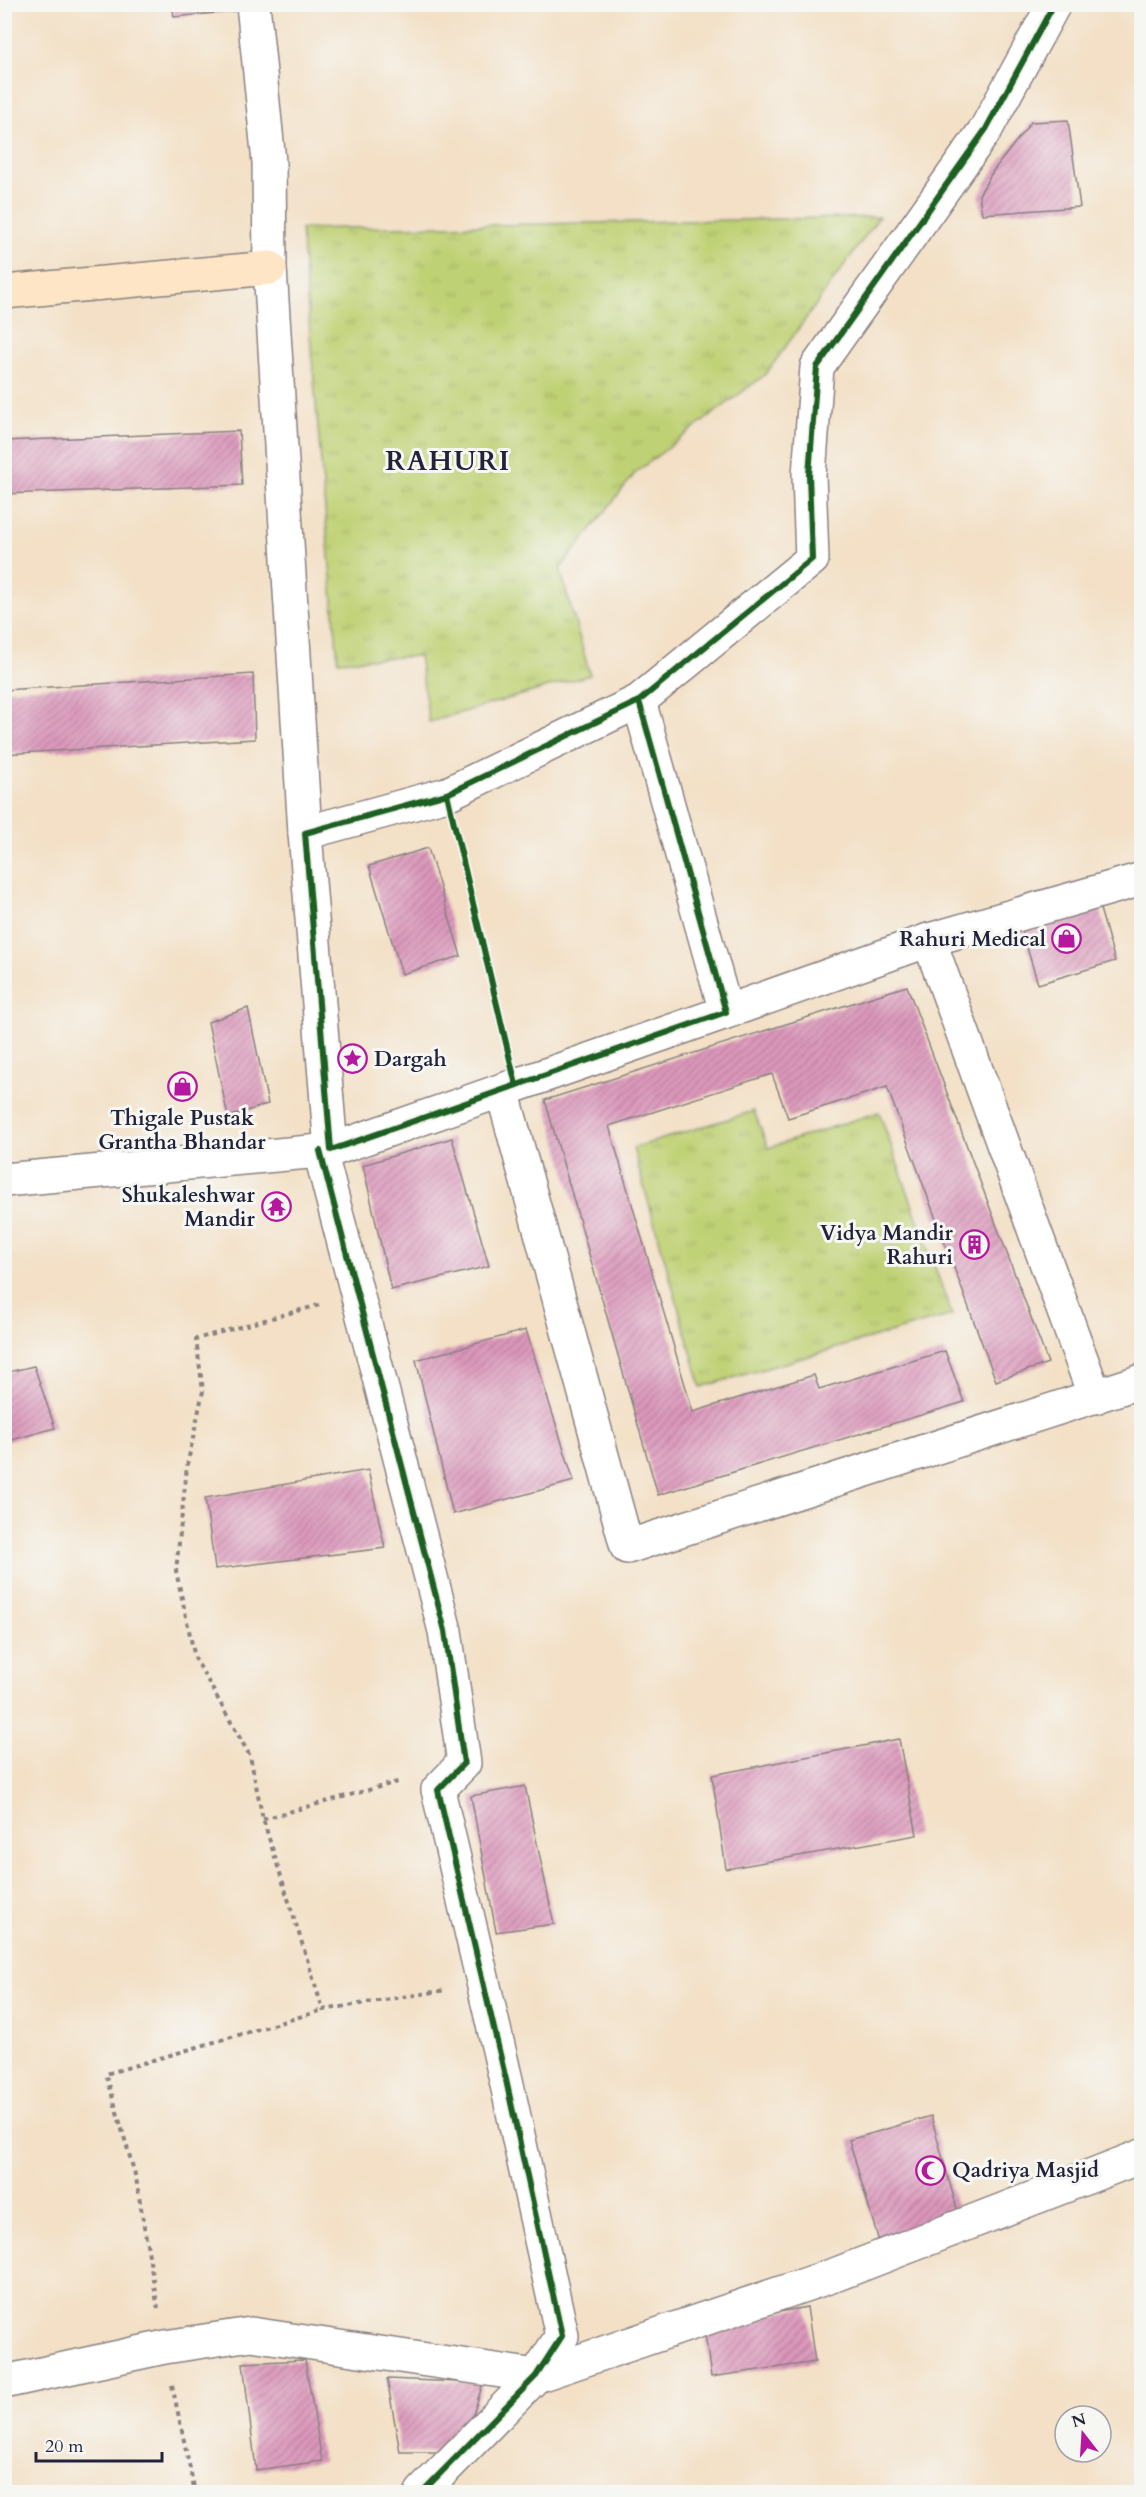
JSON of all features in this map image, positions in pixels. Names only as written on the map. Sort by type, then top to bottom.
[{"type":"street","points":[[253,4],[269,162],[270,268],[326,1150],[358,1294],[446,1631],[464,1763],[438,1790],[484,1984],[562,2336],[536,2376],[422,2493]]},
{"type":"street","points":[[305,833],[447,794],[639,701],[812,559],[809,475],[817,367],[986,129],[1054,4]]},
{"type":"street","points":[[4,292],[270,268]]},
{"type":"street","points":[[639,701],[726,1012]]},
{"type":"street","points":[[4,1180],[326,1150],[929,940],[1142,879]]},
{"type":"street","points":[[929,940],[1095,1397]]},
{"type":"street","points":[[502,1090],[627,1547],[1142,1381]]},
{"type":"street","points":[[4,2382],[165,2347],[251,2334],[536,2376],[837,2274],[1142,2156]]},
{"type":"path","points":[[323,2010],[262,1819],[250,1756],[195,1658],[176,1571],[187,1466],[202,1391],[196,1340],[358,1294]]},
{"type":"path","points":[[262,1819],[408,1779]]},
{"type":"path","points":[[159,2316],[136,2178],[106,2074],[323,2010],[484,1984]]},
{"type":"path","points":[[171,2378],[195,2493]]},
{"type":"green space","points":[[879,217],[766,374],[636,472],[560,569],[590,675],[429,722],[419,656],[338,661],[301,229]]},
{"type":"green space","points":[[754,1111],[768,1148],[879,1112],[952,1315],[701,1387],[633,1148]]},
{"type":"building","points":[[172,4],[235,4],[236,11],[174,17]]},
{"type":"building","points":[[1068,120],[1080,207],[982,214],[979,195],[993,171],[1031,122]]},
{"type":"building","points":[[239,431],[242,485],[4,494],[4,441]]},
{"type":"building","points":[[253,674],[255,739],[4,754],[4,690]]},
{"type":"building","points":[[428,848],[461,956],[402,974],[369,866]]},
{"type":"building","name":"Rahuri Medical","points":[[1096,895],[1115,961],[1038,984],[1018,918]]},
{"type":"building","name":"Vidya Mandir Rahuri","points":[[907,986],[1048,1363],[996,1381],[887,1087],[788,1118],[772,1074],[609,1126],[693,1412],[814,1375],[819,1389],[945,1351],[964,1402],[658,1495],[545,1100]]},
{"type":"building","points":[[248,1008],[268,1104],[228,1117],[208,1022]]},
{"type":"building","points":[[452,1138],[489,1266],[391,1290],[363,1165]]},
{"type":"building","points":[[526,1330],[574,1481],[453,1514],[416,1360]]},
{"type":"building","points":[[34,1366],[55,1428],[4,1442],[4,1373]]},
{"type":"building","points":[[368,1470],[385,1548],[215,1569],[205,1498]]},
{"type":"building","points":[[899,1739],[917,1835],[726,1869],[712,1775]]},
{"type":"building","points":[[525,1786],[554,1924],[496,1932],[471,1796]]},
{"type":"building","points":[[931,2116],[959,2216],[880,2245],[849,2140]]},
{"type":"building","points":[[807,2307],[815,2362],[711,2377],[704,2326]]},
{"type":"building","points":[[305,2360],[322,2461],[256,2470],[243,2363]]},
{"type":"building","points":[[387,2379],[483,2383],[472,2418],[437,2452],[400,2452]]},
{"type":"cycle path","points":[[639,701],[726,1012],[331,1150],[305,833],[447,794],[639,701],[812,559],[809,475],[817,367],[986,129],[1054,4]]},
{"type":"cycle path","points":[[447,794],[516,1085]]},
{"type":"cycle path","points":[[320,1151],[445,1631],[464,1763],[438,1790],[506,2080],[562,2336],[536,2376],[422,2492]]},
{"type":"place","name":"Rahuri Medical","points":[[1067,939]]},
{"type":"place","name":"Dargah","points":[[353,1059]]},
{"type":"place","name":"Thigale Pustak Grantha Bhandar","points":[[182,1087]]},
{"type":"place","name":"Shukaleshwar Mandir","points":[[276,1207]]},
{"type":"place","name":"Vidya Mandir Rahuri","points":[[974,1245]]},
{"type":"place","name":"Qadriya Masjid","points":[[931,2170]]},
{"type":"district","name":"RAHURI","points":[[448,461]]}]
